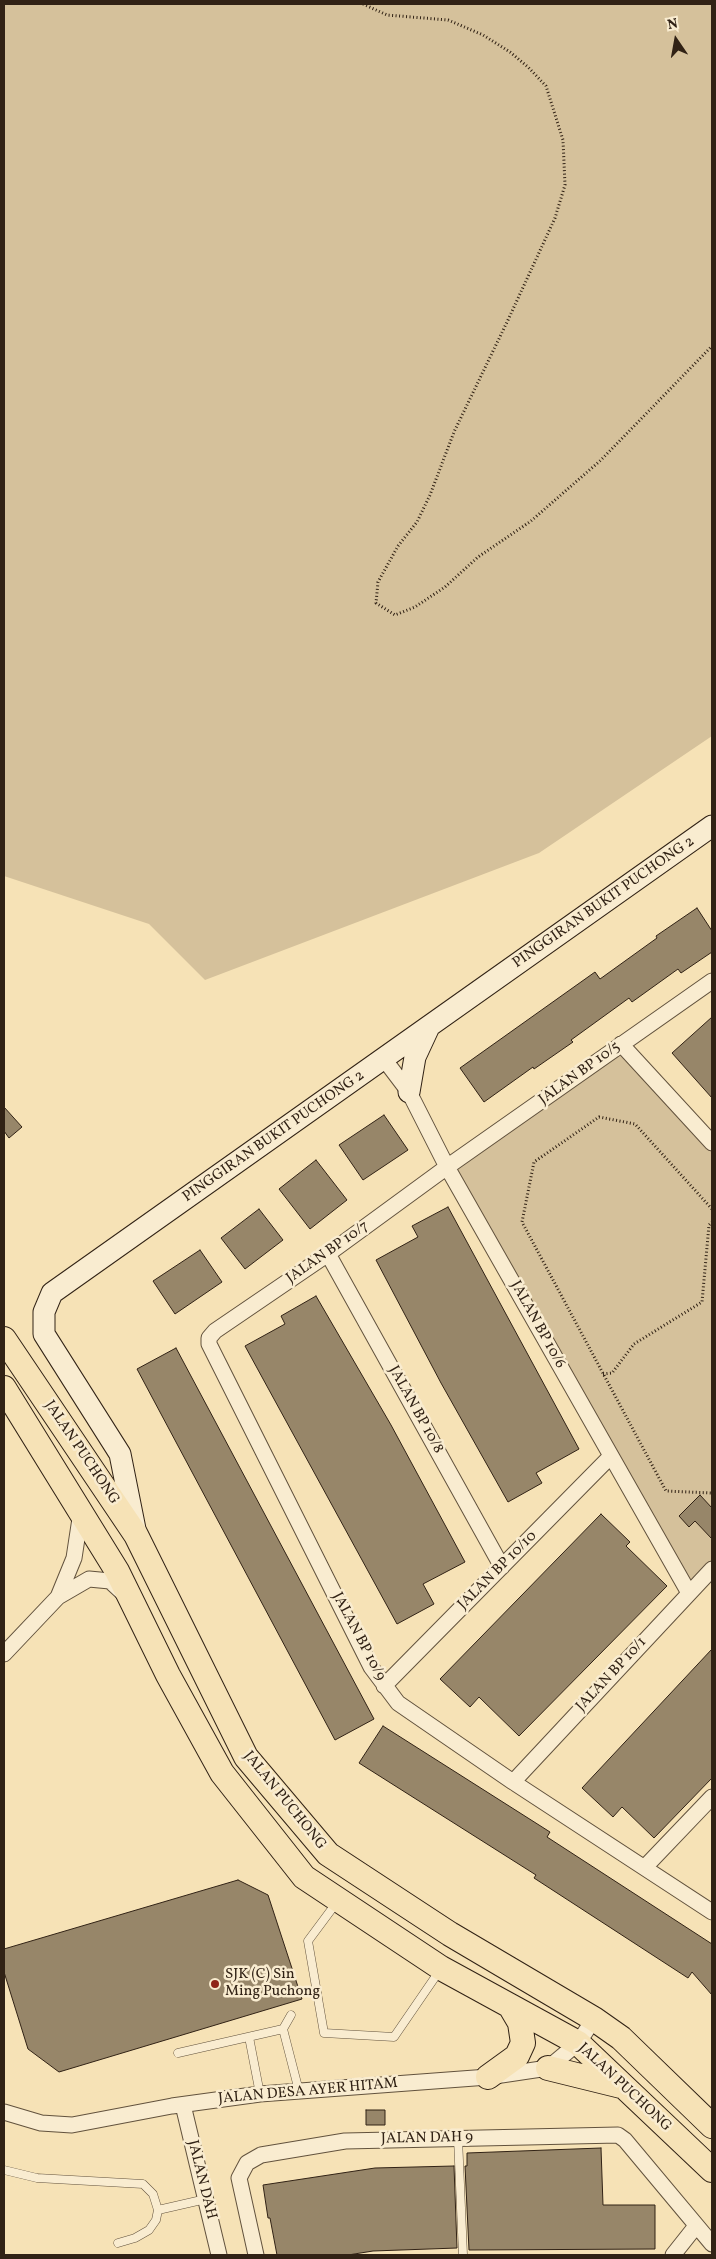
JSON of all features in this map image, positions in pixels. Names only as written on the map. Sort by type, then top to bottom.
[{"type":"main road","name":"JALAN PUCHONG","points":[[4,1339],[136,1535],[246,1757],[328,1854],[450,1934],[594,2019],[621,2038],[712,2126]]},
{"type":"main road","name":"JALAN PUCHONG","points":[[4,1388],[117,1571],[168,1675],[222,1773],[304,1877],[442,1968],[578,2043],[712,2170]]},
{"type":"main road","points":[[488,2077],[516,2056],[523,2042],[520,2023],[510,2006]]},
{"type":"main road","points":[[548,2068],[625,2087]]},
{"type":"street","name":"PINGGIRAN BUKIT PUCHONG 2","points":[[136,1535],[120,1454],[44,1334],[44,1312],[52,1293],[712,826]]},
{"type":"street","name":"JALAN BP 10/5","points":[[447,1167],[712,981]]},
{"type":"street","points":[[409,1092],[415,1057],[429,1026]]},
{"type":"street","points":[[621,1044],[712,1143]]},
{"type":"street","name":"JALAN BP 10/6","points":[[384,1059],[409,1092],[447,1167],[689,1593]]},
{"type":"street","name":"JALAN BP 10/7","points":[[209,1338],[215,1331],[328,1254],[447,1167]]},
{"type":"street","name":"JALAN BP 10/8","points":[[328,1254],[502,1567]]},
{"type":"street","name":"JALAN BP 10/9","points":[[209,1338],[209,1344],[370,1667],[398,1703],[513,1782],[646,1866],[712,1912]]},
{"type":"street","name":"JALAN BP 10/10","points":[[384,1686],[611,1456]]},
{"type":"street","points":[[58,1597],[74,1558],[81,1510]]},
{"type":"street","name":"JALAN BP 10/1","points":[[513,1782],[712,1569]]},
{"type":"street","points":[[4,1654],[58,1597],[89,1579],[110,1581],[132,1601]]},
{"type":"street","points":[[646,1866],[712,1798]]},
{"type":"street","points":[[548,2068],[578,2043],[594,2019]]},
{"type":"street","name":"JALAN DESA AYER HITAM","points":[[4,2112],[41,2123],[72,2125],[183,2105],[260,2094],[488,2077],[548,2068]]},
{"type":"street","name":"JALAN DAH","points":[[183,2105],[219,2255]]},
{"type":"street","name":"JALAN DAH 9","points":[[256,2255],[239,2178],[247,2163],[261,2155],[345,2141],[618,2135],[625,2140],[696,2226]]},
{"type":"street","points":[[672,2255],[696,2226],[712,2244]]},
{"type":"lane","points":[[339,1900],[308,1941],[324,2033],[394,2036],[442,1968]]},
{"type":"lane","points":[[178,2053],[283,2028],[291,2015]]},
{"type":"lane","points":[[283,2028],[299,2091]]},
{"type":"lane","points":[[250,2037],[260,2094]]},
{"type":"lane","points":[[458,2138],[463,2255]]},
{"type":"lane","points":[[4,2170],[37,2178],[142,2184],[153,2194],[158,2210],[156,2220],[149,2230],[135,2238],[118,2243]]},
{"type":"lane","points":[[158,2210],[206,2199]]},
{"type":"path","points":[[363,4],[387,15],[448,20],[483,34],[528,67],[546,86],[563,140],[565,186],[555,218],[454,432],[430,495],[416,522],[398,546],[378,582],[376,604],[395,615],[415,607],[445,586],[478,557],[531,521],[601,460],[712,346]]},
{"type":"path","points":[[712,1208],[635,1124],[599,1117],[534,1162],[522,1222],[666,1491],[712,1493]]},
{"type":"path","points":[[603,1374],[612,1373],[634,1344],[702,1302],[709,1225],[712,1222]]},
{"type":"shaded area","points":[[4,4],[712,4],[712,736],[539,853],[205,980],[149,924],[4,876]]},
{"type":"shaded area","points":[[621,1044],[712,1143],[712,1569],[689,1593],[447,1167]]},
{"type":"building","points":[[697,908],[712,931],[712,952],[681,973],[678,969],[632,1002],[629,998],[571,1040],[573,1042],[534,1069],[533,1067],[484,1102],[460,1068],[595,972],[600,979],[657,938],[656,936]]},
{"type":"building","points":[[712,1017],[712,1098],[672,1053]]},
{"type":"building","points":[[4,1107],[22,1127],[9,1138],[4,1131]]},
{"type":"building","points":[[384,1115],[408,1150],[363,1180],[339,1145]]},
{"type":"building","points":[[316,1160],[347,1200],[310,1229],[279,1189]]},
{"type":"building","points":[[448,1207],[579,1449],[536,1473],[542,1483],[508,1502],[441,1383],[376,1260],[418,1237],[412,1226]]},
{"type":"building","points":[[259,1209],[283,1240],[245,1269],[221,1238]]},
{"type":"building","points":[[200,1250],[222,1282],[175,1314],[153,1281]]},
{"type":"building","points":[[316,1296],[391,1425],[465,1562],[423,1584],[434,1604],[397,1624],[245,1346],[285,1324],[281,1316]]},
{"type":"building","points":[[176,1348],[374,1719],[335,1740],[137,1369]]},
{"type":"building","points":[[700,1495],[712,1508],[712,1539],[695,1521],[689,1527],[679,1516]]},
{"type":"building","points":[[601,1514],[630,1542],[626,1546],[667,1586],[519,1736],[479,1697],[470,1707],[440,1679]]},
{"type":"building","points":[[712,1649],[712,1778],[654,1838],[622,1807],[613,1817],[582,1788]]},
{"type":"building","points":[[383,1726],[550,1832],[547,1837],[712,1944],[712,1995],[692,1972],[688,1978],[534,1878],[536,1875],[359,1763]]},
{"type":"building","points":[[238,1880],[268,1895],[302,1999],[59,2072],[28,2049],[4,1972],[4,1949]]},
{"type":"building","points":[[366,2110],[385,2110],[385,2125],[366,2125]]},
{"type":"building","points":[[601,2148],[603,2205],[655,2205],[655,2249],[469,2250],[465,2166],[467,2166],[467,2153]]},
{"type":"building","points":[[454,2166],[457,2248],[373,2251],[348,2255],[277,2255],[270,2218],[268,2218],[263,2185],[375,2168]]},
{"type":"place","name":"SJK (C) Sin Ming Puchong","points":[[215,1984]]}]
